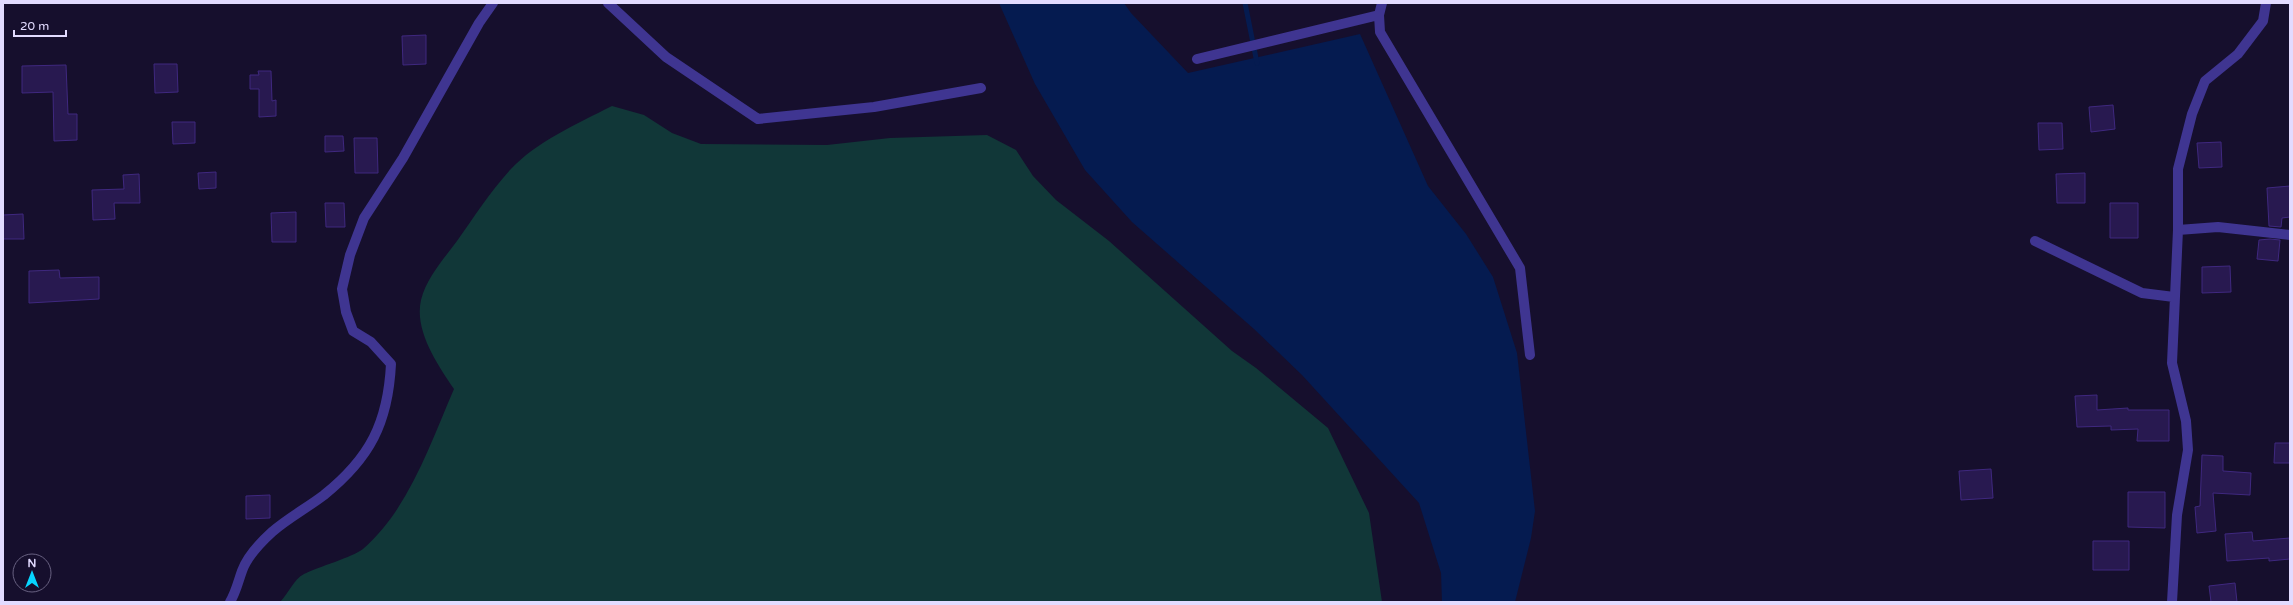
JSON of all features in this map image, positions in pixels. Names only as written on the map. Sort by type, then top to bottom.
[{"type":"street","points":[[230,602],[236,592],[242,569],[255,550],[272,532],[324,495],[353,469],[367,451],[378,430],[390,384],[391,364],[371,342],[353,331],[342,289],[350,255],[364,218],[403,158],[493,3]]},
{"type":"street","points":[[608,3],[666,57],[758,119],[874,107],[981,88]]},
{"type":"street","points":[[1382,3],[1379,15],[1380,32],[1520,268],[1530,355]]},
{"type":"street","points":[[2172,602],[2177,515],[2188,450],[2186,422],[2172,363],[2178,230],[2178,169],[2192,114],[2205,81],[2238,54],[2263,21],[2266,3]]},
{"type":"street","points":[[1197,59],[1379,15]]},
{"type":"street","points":[[2178,230],[2218,227],[2290,235]]},
{"type":"street","points":[[2035,241],[2142,293],[2174,297]]},
{"type":"green space","points":[[612,106],[644,115],[672,133],[701,144],[827,145],[890,138],[987,135],[1016,150],[1033,176],[1056,200],[1109,241],[1232,351],[1256,368],[1328,428],[1369,513],[1382,602],[280,602],[300,576],[344,559],[363,549],[379,533],[393,515],[417,475],[454,389],[429,347],[421,324],[421,300],[427,284],[436,269],[482,205],[510,170],[532,150],[558,134]]},
{"type":"water","points":[[999,3],[1124,3],[1131,13],[1188,73],[1360,34],[1428,186],[1466,234],[1493,277],[1517,353],[1535,511],[1531,538],[1515,602],[1442,602],[1441,573],[1419,503],[1302,375],[1254,329],[1132,222],[1085,170],[1035,84]]},
{"type":"building","points":[[426,35],[426,64],[403,65],[402,36]]},
{"type":"building","points":[[154,64],[177,64],[178,92],[155,93]]},
{"type":"building","points":[[66,65],[68,114],[77,114],[77,140],[54,141],[53,92],[22,93],[22,66]]},
{"type":"building","points":[[258,71],[271,71],[272,101],[276,100],[276,116],[259,117],[259,89],[250,89],[250,75],[259,75]]},
{"type":"building","points":[[2113,105],[2115,129],[2091,132],[2089,107]]},
{"type":"building","points":[[172,122],[195,122],[195,143],[173,144]]},
{"type":"building","points":[[2038,123],[2062,123],[2063,149],[2039,150]]},
{"type":"building","points":[[325,136],[343,136],[344,151],[325,152]]},
{"type":"building","points":[[354,138],[377,138],[378,173],[355,173]]},
{"type":"building","points":[[2221,142],[2222,167],[2199,168],[2197,143]]},
{"type":"building","points":[[216,172],[216,188],[199,189],[198,173]]},
{"type":"building","points":[[2085,173],[2085,203],[2057,203],[2056,174]]},
{"type":"building","points":[[139,174],[140,203],[114,203],[115,219],[93,220],[92,190],[124,189],[123,175]]},
{"type":"building","points":[[2290,186],[2290,217],[2282,218],[2281,227],[2269,226],[2267,188]]},
{"type":"building","points":[[325,203],[344,203],[345,227],[326,227]]},
{"type":"building","points":[[2110,203],[2138,203],[2138,238],[2110,238]]},
{"type":"building","points":[[296,212],[296,242],[272,242],[271,213]]},
{"type":"building","points":[[23,214],[24,239],[3,239],[3,215]]},
{"type":"building","points":[[2259,240],[2280,240],[2278,261],[2257,259]]},
{"type":"building","points":[[2230,266],[2231,292],[2202,293],[2202,267]]},
{"type":"building","points":[[59,270],[60,278],[99,277],[99,299],[29,303],[29,271]]},
{"type":"building","points":[[2097,395],[2097,410],[2128,408],[2128,410],[2169,410],[2169,441],[2137,441],[2138,429],[2111,430],[2111,426],[2077,427],[2075,396]]},
{"type":"building","points":[[2275,443],[2290,443],[2290,463],[2274,463]]},
{"type":"building","points":[[2202,455],[2223,456],[2223,471],[2251,473],[2250,495],[2213,493],[2216,531],[2197,533],[2195,507],[2200,506]]},
{"type":"building","points":[[1991,469],[1993,498],[1961,500],[1959,471]]},
{"type":"building","points":[[2128,492],[2165,492],[2165,528],[2128,527]]},
{"type":"building","points":[[270,495],[270,518],[246,519],[246,496]]},
{"type":"building","points":[[2252,532],[2253,541],[2290,538],[2290,559],[2269,561],[2269,558],[2227,561],[2225,534]]},
{"type":"building","points":[[2093,541],[2129,541],[2129,570],[2093,570]]},
{"type":"building","points":[[2235,583],[2237,602],[2211,602],[2209,586]]},
{"type":"waterway","points":[[1245,3],[1257,63]]}]
